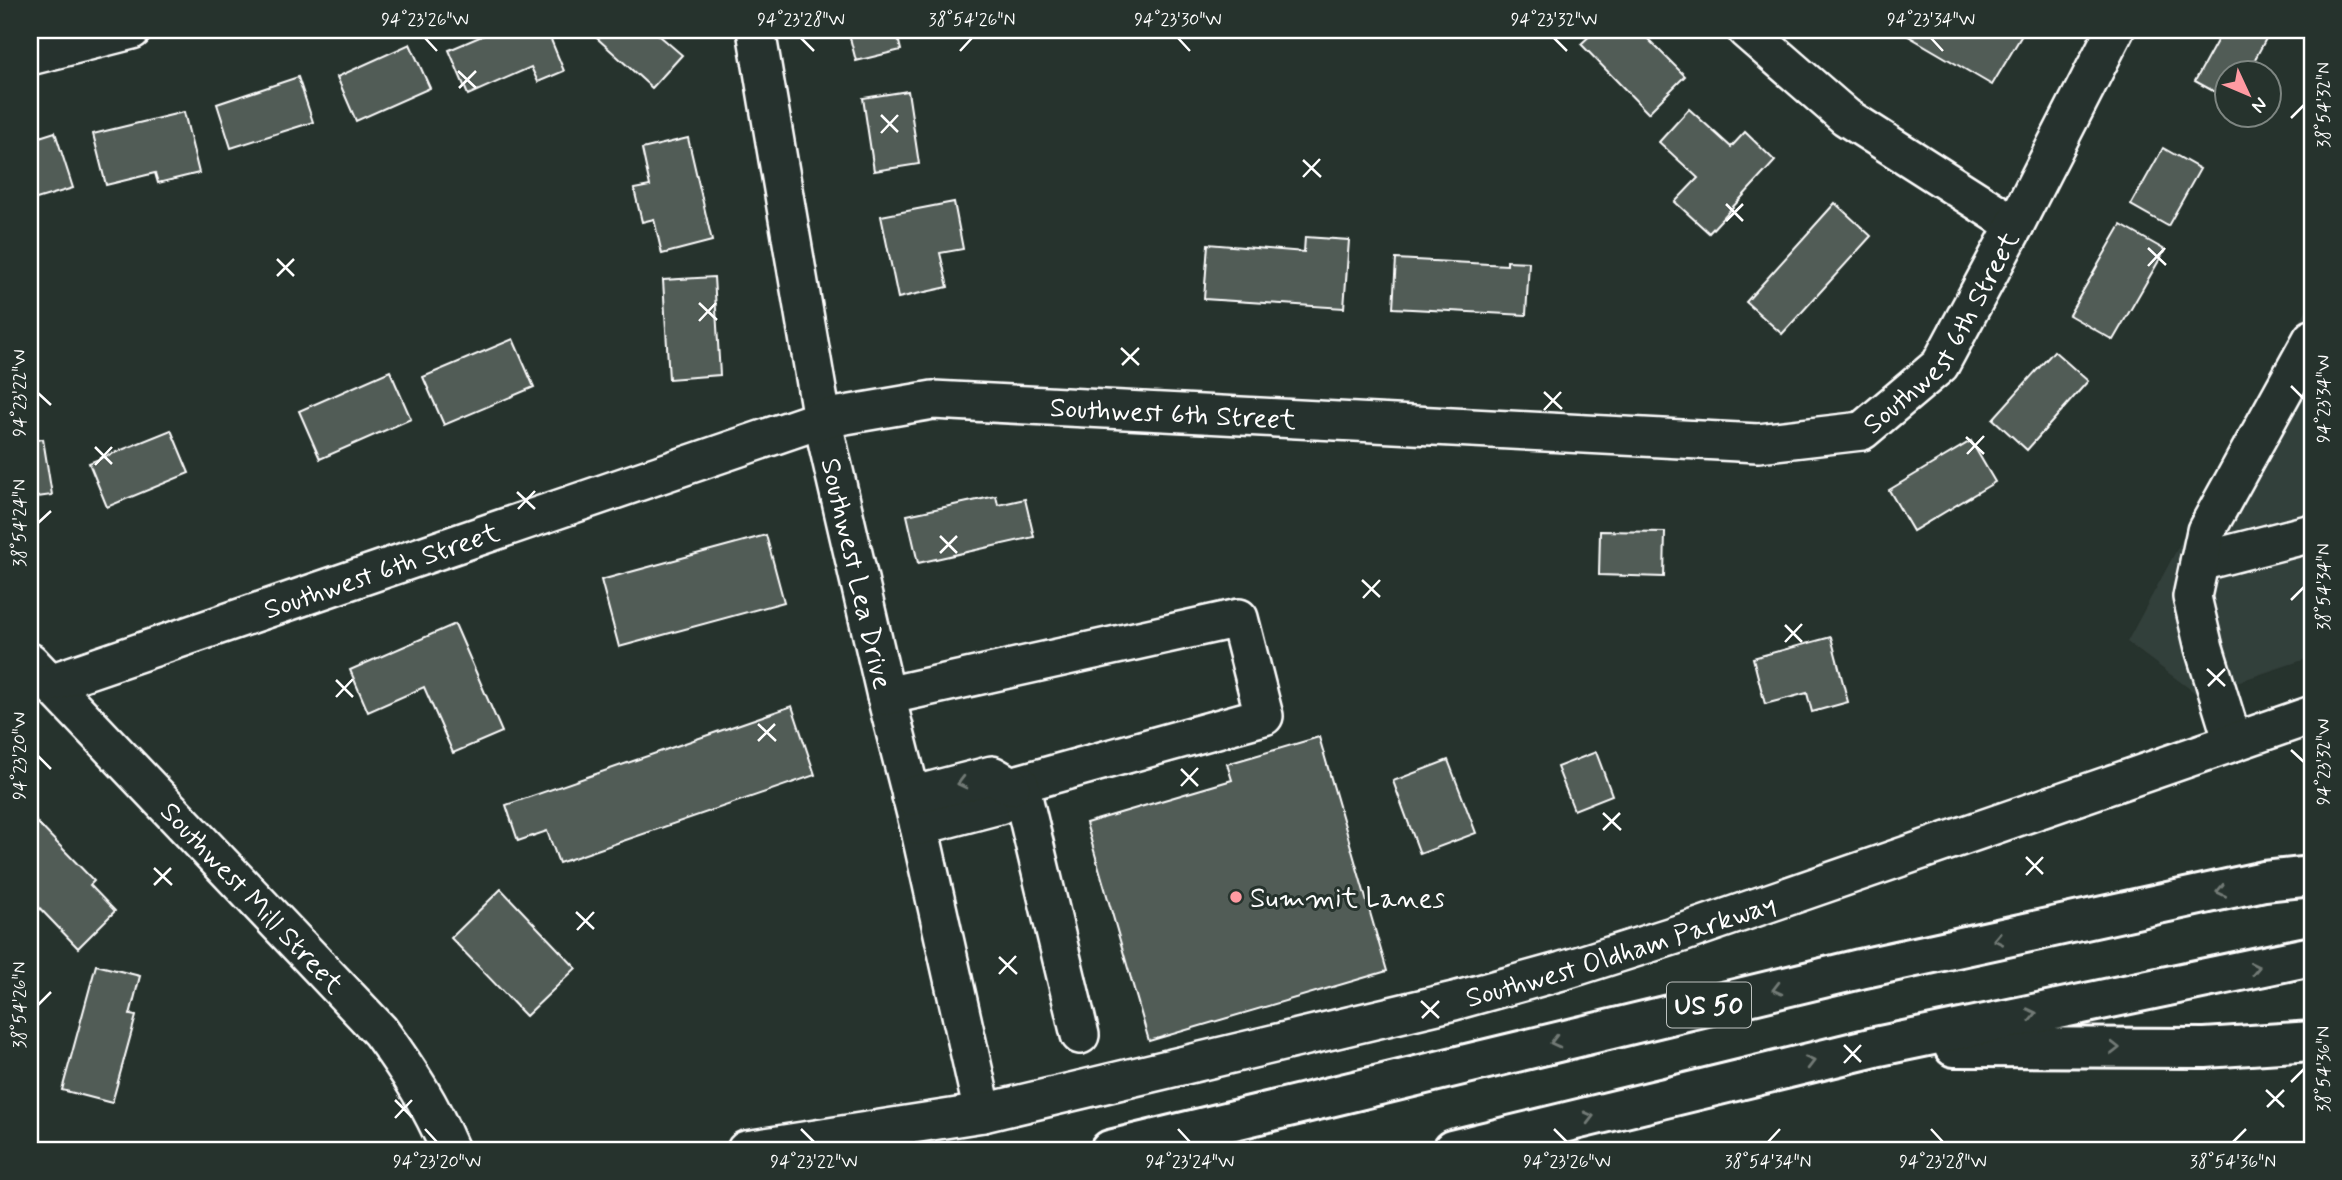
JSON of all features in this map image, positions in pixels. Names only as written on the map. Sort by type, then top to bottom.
[{"type":"highway","points":[[2264,881],[2312,864]]},
{"type":"highway","name":"US 50","points":[[1110,1150],[1860,969],[2264,881],[2312,876]]},
{"type":"highway","points":[[1451,1150],[1875,1046],[2312,956]]},
{"type":"highway","points":[[1875,1046],[2205,1048],[2312,1041]]},
{"type":"street","points":[[30,56],[132,30]]},
{"type":"street","name":"Southwest Lea Drive","points":[[756,30],[822,419],[983,1113]]},
{"type":"street","points":[[1746,30],[1846,117],[2015,225]]},
{"type":"street","name":"Southwest 6th Street","points":[[40,672],[822,419],[933,400],[1758,443],[1862,431],[1940,365],[2115,30]]},
{"type":"street","points":[[2233,742],[2204,648],[2192,597],[2206,531],[2312,339]]},
{"type":"street","points":[[2199,562],[2312,533]]},
{"type":"street","points":[[886,696],[1239,618],[1264,716],[1016,785],[999,805],[915,811]]},
{"type":"street","name":"Southwest Mill Street","points":[[40,672],[380,1031],[414,1079],[450,1150]]},
{"type":"street","name":"Southwest Oldham Parkway","points":[[746,1150],[983,1113],[1440,1004],[1562,971],[1685,932],[2312,715]]},
{"type":"street","points":[[1016,785],[1080,1035]]},
{"type":"shaded area","points":[[2312,299],[2312,657],[2198,695],[2127,642]]},
{"type":"building","points":[[496,30],[547,30],[564,71],[538,82],[531,67],[468,95],[449,50]]},
{"type":"building","points":[[588,30],[653,30],[682,55],[652,88]]},
{"type":"building","points":[[848,30],[896,30],[901,50],[856,61]]},
{"type":"building","points":[[1596,30],[1639,30],[1685,76],[1648,113],[1581,44]]},
{"type":"building","points":[[1898,30],[2025,30],[1992,85]]},
{"type":"building","points":[[2223,30],[2263,30],[2269,33],[2255,60],[2212,60],[2212,90],[2195,81]]},
{"type":"building","points":[[410,44],[430,88],[356,121],[337,77]]},
{"type":"building","points":[[298,77],[313,122],[231,148],[217,104]]},
{"type":"building","points":[[908,91],[919,164],[874,171],[863,98]]},
{"type":"building","points":[[1689,109],[1731,147],[1745,132],[1775,161],[1709,233],[1675,202],[1698,178],[1659,142]]},
{"type":"building","points":[[184,112],[199,173],[158,183],[155,173],[106,185],[93,134]]},
{"type":"building","points":[[55,132],[73,188],[30,201],[30,140]]},
{"type":"building","points":[[688,138],[712,241],[662,254],[654,219],[642,222],[634,189],[650,186],[642,149]]},
{"type":"building","points":[[2163,148],[2200,169],[2168,226],[2131,205]]},
{"type":"building","points":[[954,202],[963,249],[940,253],[948,287],[898,298],[881,216]]},
{"type":"building","points":[[1835,203],[1871,236],[1782,334],[1746,302]]},
{"type":"building","points":[[2121,225],[2165,250],[2113,340],[2069,315]]},
{"type":"building","points":[[1305,237],[1349,240],[1344,308],[1204,299],[1208,244],[1304,252]]},
{"type":"building","points":[[1396,259],[1507,265],[1507,261],[1529,262],[1526,315],[1393,308]]},
{"type":"building","points":[[714,277],[720,375],[669,379],[663,280]]},
{"type":"building","points":[[513,339],[534,387],[444,425],[423,377]]},
{"type":"building","points":[[2054,351],[2088,381],[2027,450],[1993,419]]},
{"type":"building","points":[[390,371],[411,419],[320,459],[299,411]]},
{"type":"building","points":[[171,430],[189,473],[107,507],[89,463]]},
{"type":"building","points":[[43,439],[52,495],[30,498],[30,441]]},
{"type":"building","points":[[1971,441],[1995,482],[1913,531],[1889,490]]},
{"type":"building","points":[[996,496],[998,505],[1025,499],[1034,537],[918,563],[907,515]]},
{"type":"building","points":[[1600,531],[1665,532],[1664,577],[1599,575]]},
{"type":"building","points":[[766,535],[784,602],[619,647],[601,580]]},
{"type":"building","points":[[455,624],[502,732],[453,753],[424,687],[368,712],[350,670]]},
{"type":"building","points":[[1831,637],[1848,702],[1812,712],[1807,693],[1765,704],[1753,658]]},
{"type":"building","points":[[792,706],[815,775],[559,863],[547,831],[518,841],[506,805]]},
{"type":"building","name":"Summit Lanes","points":[[1319,737],[1387,971],[1149,1041],[1086,823],[1232,780],[1227,764]]},
{"type":"building","points":[[1596,752],[1612,795],[1574,810],[1557,767]]},
{"type":"building","points":[[1448,760],[1476,833],[1420,854],[1393,781]]},
{"type":"building","points":[[32,817],[94,881],[90,885],[115,911],[78,948],[30,898]]},
{"type":"building","points":[[501,889],[576,968],[526,1016],[451,938]]},
{"type":"building","points":[[96,965],[140,976],[130,1015],[136,1016],[112,1103],[62,1090]]},
{"type":"building","points":[[30,1105],[43,1150],[30,1150]]},
{"type":"place","name":"Summit Lanes","points":[[1236,897]]}]
